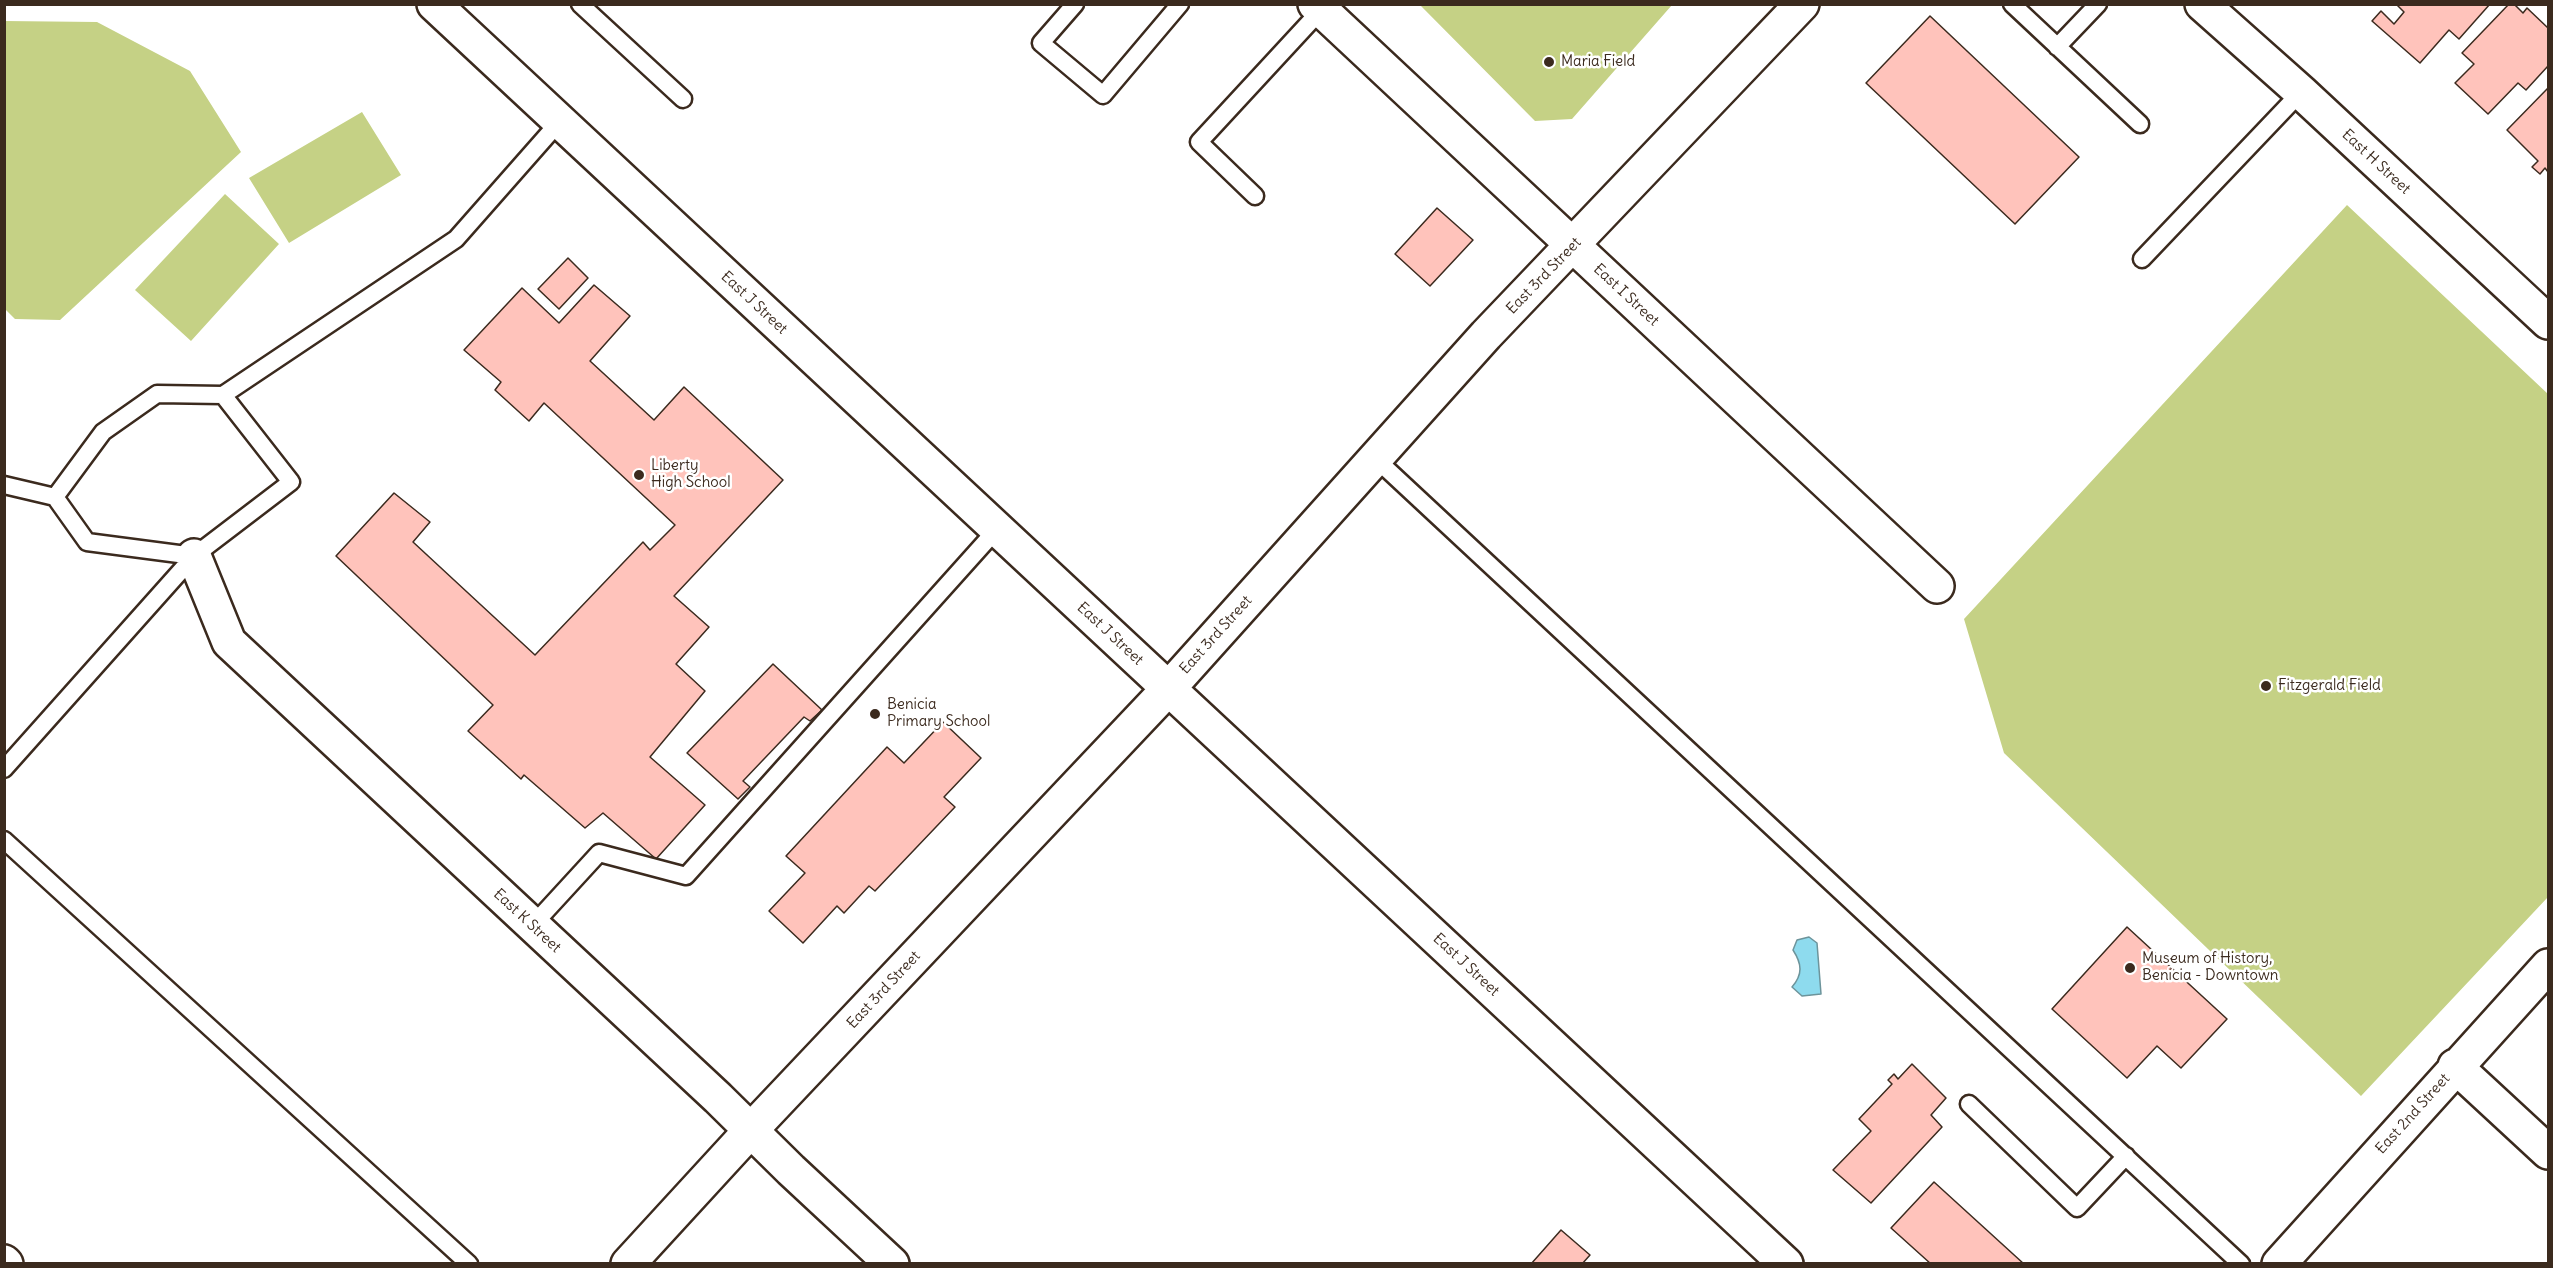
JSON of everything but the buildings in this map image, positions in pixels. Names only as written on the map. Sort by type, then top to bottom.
[{"type":"street","name":"East J Street","points":[[434,4],[1786,1263]]},
{"type":"street","name":"East 3rd Street","points":[[628,1263],[1169,688],[1486,335],[1802,4]]},
{"type":"street","name":"East H Street","points":[[2202,4],[2301,92],[2548,322]]},
{"type":"street","name":"East I Street","points":[[1318,7],[1937,586]]},
{"type":"street","name":"East K Street","points":[[194,556],[229,642],[892,1263]]},
{"type":"street","name":"East 2nd Street","points":[[2279,1263],[2548,966]]},
{"type":"street","points":[[2455,1066],[2548,1152]]},
{"type":"lane","points":[[580,4],[683,99]]},
{"type":"lane","points":[[1075,4],[1041,43],[1103,95],[1180,4]]},
{"type":"lane","points":[[2012,4],[2139,124]]},
{"type":"lane","points":[[2057,47],[2098,4]]},
{"type":"lane","points":[[1255,196],[1199,142],[1318,7]]},
{"type":"lane","points":[[2142,259],[2301,92]]},
{"type":"lane","points":[[55,497],[103,432],[158,394],[223,395],[456,239],[560,122]]},
{"type":"lane","points":[[4,769],[194,556],[291,482],[223,395]]},
{"type":"lane","points":[[1375,458],[2241,1263]]},
{"type":"lane","points":[[4,485],[55,497],[87,542],[194,556]]},
{"type":"lane","points":[[532,926],[599,853],[686,876],[997,529]]},
{"type":"lane","points":[[4,840],[469,1263]]},
{"type":"lane","points":[[1969,1104],[2078,1208],[2126,1156]]},
{"type":"green space","name":"Maria Field","points":[[1420,5],[1672,5],[1572,119],[1535,121]]},
{"type":"green space","points":[[4,21],[97,22],[190,71],[241,152],[60,320],[15,319],[5,309]]},
{"type":"green space","points":[[362,112],[401,175],[289,243],[249,178]]},
{"type":"green space","points":[[225,194],[279,244],[191,341],[135,290]]},
{"type":"green space","name":"Fitzgerald Field","points":[[2347,205],[2548,394],[2548,897],[2361,1096],[2004,753],[1964,619]]},
{"type":"water","points":[[1809,937],[1817,943],[1821,994],[1802,996],[1792,987],[1800,973],[1798,960],[1793,950],[1797,940]]},
{"type":"place","name":"Maria Field","points":[[1549,62]]},
{"type":"place","name":"Liberty High School","points":[[639,475]]},
{"type":"place","name":"Fitzgerald Field","points":[[2266,686]]},
{"type":"place","name":"Benicia Primary School","points":[[875,714]]},
{"type":"place","name":"Museum of History, Benicia - Downtown","points":[[2130,968]]}]
